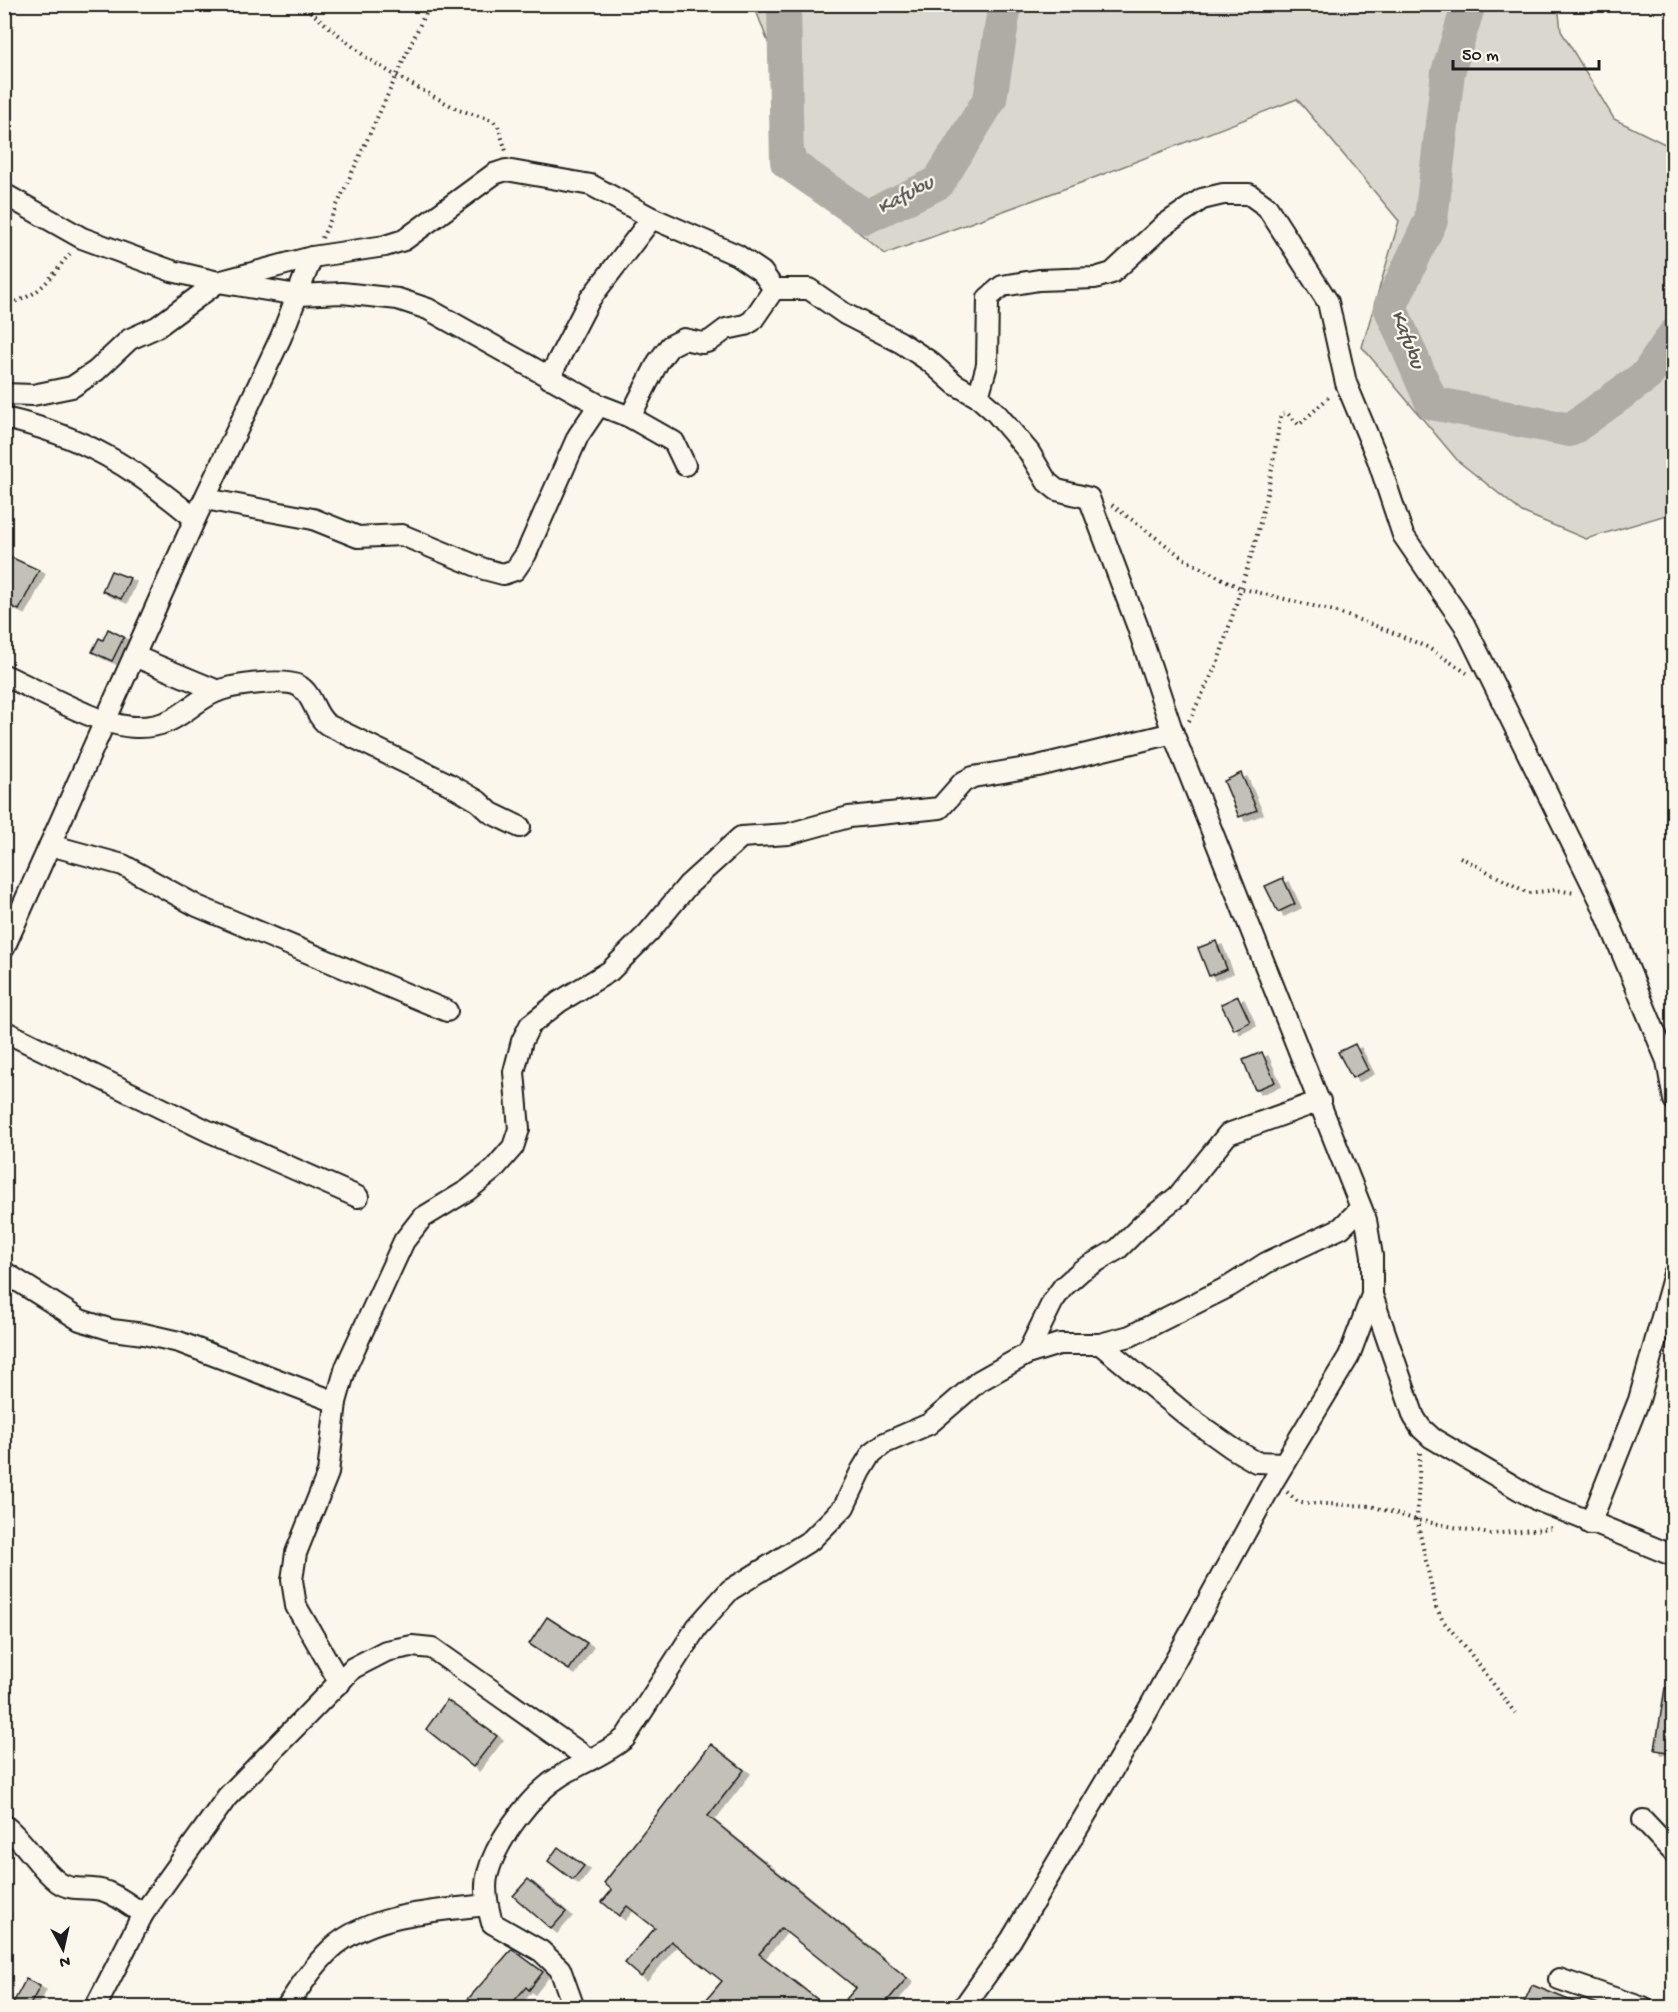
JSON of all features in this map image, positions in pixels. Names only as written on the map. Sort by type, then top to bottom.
[{"type":"street","points":[[4,394],[33,395],[72,387],[96,371],[130,339],[157,327],[218,282],[312,257],[385,246],[404,240],[494,174],[506,170],[591,185],[652,218],[737,255],[762,272],[774,289]]},
{"type":"street","points":[[4,194],[82,238],[172,271],[218,282],[298,296],[342,293],[398,299],[428,309],[549,378],[599,405],[630,417],[674,442],[685,465]]},
{"type":"street","points":[[978,398],[987,365],[988,298],[995,290],[1039,280],[1095,278],[1112,273],[1164,225],[1202,199],[1223,194],[1249,194],[1267,207],[1328,302],[1346,383],[1378,460],[1403,535],[1464,624],[1600,900],[1667,1061],[1674,1100]]},
{"type":"street","points":[[549,378],[590,299],[652,218]]},
{"type":"street","points":[[4,948],[195,519],[282,337],[312,257]]},
{"type":"street","points":[[774,289],[809,289],[845,314],[900,342],[929,361],[955,384],[978,398],[996,413],[1029,452],[1047,482],[1056,490],[1089,498],[1137,625],[1180,727],[1361,1208],[1372,1256],[1372,1295],[1414,1417],[1421,1428],[1432,1438],[1537,1500],[1590,1524],[1674,1556]]},
{"type":"street","points":[[630,417],[658,362],[670,346],[684,339],[702,343],[710,341],[726,329],[745,325],[752,321],[774,289]]},
{"type":"street","points":[[205,499],[314,519],[333,529],[358,537],[402,535],[484,569],[503,574],[515,570],[525,554],[578,436],[599,405]]},
{"type":"street","points":[[4,418],[74,437],[104,453],[166,495],[195,519]]},
{"type":"street","points":[[134,656],[218,691]]},
{"type":"street","points":[[4,675],[105,721],[135,727],[170,721],[218,691],[282,681],[298,686],[309,694],[321,720],[449,783],[478,801],[491,813],[520,827]]},
{"type":"street","points":[[340,1683],[296,1606],[292,1580],[296,1553],[328,1473],[336,1402],[346,1366],[404,1241],[422,1218],[468,1190],[493,1170],[513,1147],[519,1129],[514,1072],[522,1041],[530,1025],[559,1002],[610,971],[649,932],[688,885],[741,837],[788,834],[849,818],[940,808],[963,782],[972,777],[1038,766],[1180,727]]},
{"type":"street","points":[[50,845],[123,865],[172,894],[219,916],[447,1011]]},
{"type":"street","points":[[4,1031],[208,1131],[358,1197]]},
{"type":"street","points":[[1027,1354],[1053,1301],[1063,1287],[1082,1270],[1118,1249],[1143,1224],[1178,1196],[1228,1134],[1320,1101]]},
{"type":"street","points":[[574,2007],[560,1969],[541,1952],[492,1923],[487,1905],[488,1873],[513,1822],[534,1797],[560,1776],[611,1749],[625,1738],[696,1627],[730,1590],[811,1540],[844,1507],[872,1453],[885,1443],[929,1424],[979,1381],[1027,1354],[1059,1344],[1100,1344],[1130,1336],[1230,1286],[1266,1263],[1341,1228],[1361,1208]]},
{"type":"street","points":[[4,1272],[80,1320],[112,1330],[179,1342],[336,1402]]},
{"type":"street","points":[[1590,1524],[1639,1400],[1674,1274]]},
{"type":"street","points":[[963,2007],[1011,1940],[1147,1712],[1279,1472],[1348,1356],[1372,1295]]},
{"type":"street","points":[[1100,1344],[1190,1418],[1232,1448],[1279,1472]]},
{"type":"street","points":[[95,2007],[143,1914],[227,1797],[353,1668],[386,1651],[412,1646],[432,1648],[590,1760]]},
{"type":"street","points":[[1643,1820],[1674,1853]]},
{"type":"street","points":[[4,1825],[17,1834],[30,1853],[58,1882],[72,1889],[107,1892],[143,1914]]},
{"type":"street","points":[[286,2007],[314,1967],[332,1948],[349,1935],[388,1921],[487,1905]]},
{"type":"street","points":[[1559,1979],[1644,2007]]},
{"type":"path","points":[[301,4],[367,58],[396,76],[459,110],[492,120],[498,126],[503,147],[520,171]]},
{"type":"path","points":[[312,257],[423,18],[433,4]]},
{"type":"path","points":[[4,304],[25,300],[38,292],[82,238]]},
{"type":"path","points":[[1180,727],[1218,662],[1269,485],[1281,414],[1287,413],[1299,425],[1346,383]]},
{"type":"path","points":[[1089,498],[1111,504],[1132,516],[1186,560],[1240,588],[1334,611],[1384,629],[1427,647],[1475,681]]},
{"type":"path","points":[[1460,857],[1528,893],[1555,890],[1600,900]]},
{"type":"path","points":[[1421,1428],[1417,1520],[1436,1607],[1443,1621],[1515,1713]]},
{"type":"path","points":[[1279,1472],[1298,1501],[1371,1506],[1417,1520],[1490,1534],[1555,1528]]},
{"type":"shaded area","points":[[754,5],[1558,5],[1561,31],[1614,119],[1673,148],[1673,513],[1586,539],[1522,512],[1458,461],[1362,347],[1399,221],[1297,99],[1083,182],[885,254],[816,197],[788,95]]},
{"type":"building","points":[[4,554],[39,570],[19,610],[4,603]]},
{"type":"building","points":[[111,571],[130,578],[121,599],[102,591]]},
{"type":"building","points":[[108,629],[124,637],[112,661],[92,652],[99,638],[103,640]]},
{"type":"building","points":[[1241,773],[1257,810],[1239,817],[1224,781]]},
{"type":"building","points":[[1283,878],[1295,904],[1278,912],[1265,886]]},
{"type":"building","points":[[1216,941],[1227,969],[1209,976],[1198,948]]},
{"type":"building","points":[[1238,996],[1250,1022],[1234,1030],[1221,1004]]},
{"type":"building","points":[[1355,1044],[1368,1070],[1352,1078],[1338,1052]]},
{"type":"building","points":[[1262,1052],[1275,1082],[1255,1090],[1243,1060]]},
{"type":"building","points":[[547,1617],[587,1643],[569,1670],[529,1644]]},
{"type":"building","points":[[1665,1688],[1674,1688],[1674,1753],[1655,1750]]},
{"type":"building","points":[[447,1700],[497,1736],[473,1767],[426,1729]]},
{"type":"building","points":[[711,1744],[744,1770],[708,1816],[907,1978],[882,2007],[839,2007],[856,1988],[781,1928],[759,1954],[827,2007],[700,2007],[722,1981],[671,1941],[641,1977],[625,1963],[655,1928],[627,1906],[619,1916],[602,1902],[612,1890],[604,1883]]},
{"type":"building","points":[[558,1847],[584,1866],[573,1880],[548,1861]]},
{"type":"building","points":[[528,1879],[566,1912],[551,1929],[513,1896]]},
{"type":"building","points":[[512,1949],[543,1972],[529,1990],[526,1987],[509,2007],[461,2007]]},
{"type":"building","points":[[26,1979],[40,1986],[29,2007],[11,2007]]},
{"type":"building","points":[[1532,1985],[1586,2007],[1522,2007]]},
{"type":"waterway","name":"Kafubu","points":[[784,4],[787,162],[866,217],[938,183],[990,99],[1005,4]]},
{"type":"waterway","name":"Kafubu","points":[[1469,4],[1448,72],[1431,220],[1390,307],[1432,403],[1570,430],[1647,375],[1674,335]]}]
